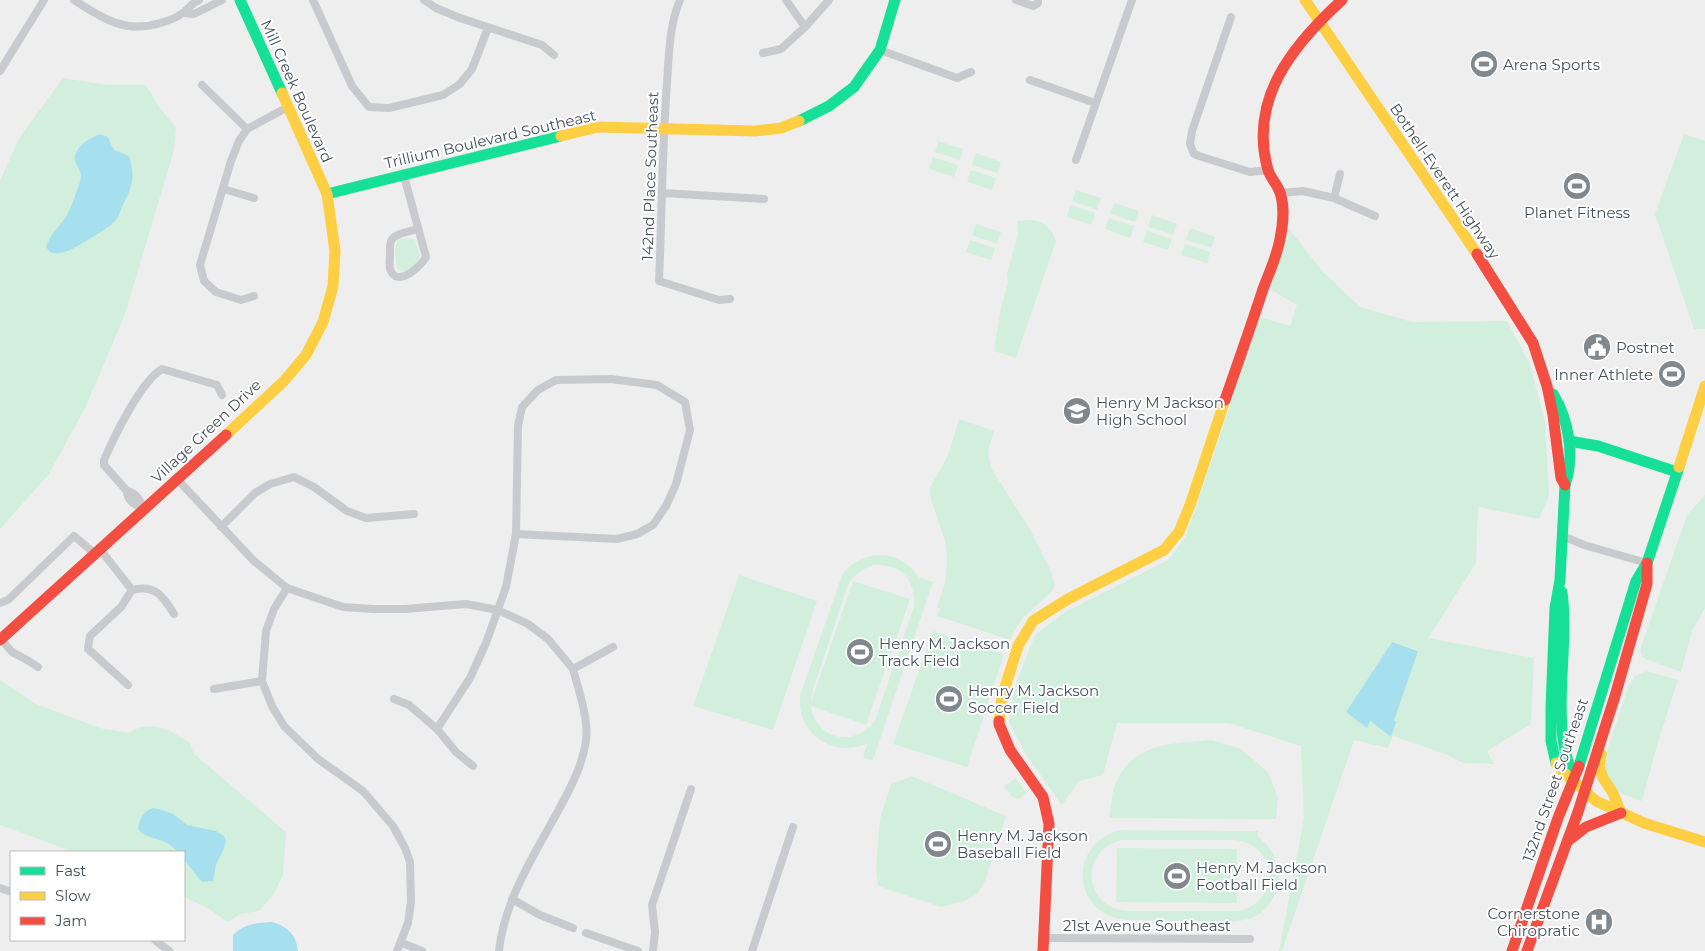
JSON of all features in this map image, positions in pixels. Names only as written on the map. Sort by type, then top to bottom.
[{"type":"street","points":[[0,71],[2,61],[44,0]]},
{"type":"street","points":[[74,0],[115,24],[133,28],[152,26],[184,13],[194,14],[222,0]]},
{"type":"street","points":[[184,13],[190,4],[199,0]]},
{"type":"street","name":"Mill Creek Boulevard","points":[[240,0],[327,194]]},
{"type":"street","points":[[313,0],[352,86],[369,107],[389,108],[443,95],[460,84],[472,69],[488,28]]},
{"type":"street","points":[[424,0],[436,8],[488,28],[542,45],[554,55]]},
{"type":"street","name":"142nd Place Southeast","points":[[680,0],[671,33],[664,128],[659,281],[719,300],[730,299]]},
{"type":"street","points":[[786,0],[805,27]]},
{"type":"street","points":[[763,53],[781,49],[805,27],[829,0]]},
{"type":"street","name":"Trillium Boulevard Southeast","points":[[327,194],[598,127],[755,131],[781,128],[829,106],[854,86],[880,50],[895,0]]},
{"type":"street","points":[[1016,0],[1033,6],[1038,3],[1038,0]]},
{"type":"street","points":[[1076,160],[1132,0]]},
{"type":"street","name":"Bothell-Everett Highway","points":[[1305,0],[1455,220],[1533,343],[1547,386],[1553,415],[1561,478],[1565,485]]},
{"type":"street","points":[[1043,951],[1049,824],[1043,797],[1010,750],[1000,724],[1002,697],[1018,646],[1032,621],[1068,599],[1164,550],[1178,532],[1192,497],[1280,239],[1282,216],[1280,193],[1268,170],[1262,138],[1265,112],[1273,84],[1284,63],[1318,21],[1342,0]]},
{"type":"street","points":[[1230,17],[1192,131],[1190,144],[1194,154],[1199,156],[1250,172],[1268,170]]},
{"type":"street","points":[[880,50],[957,78],[971,72]]},
{"type":"street","points":[[1030,80],[1095,103]]},
{"type":"street","points":[[202,85],[248,129]]},
{"type":"street","points":[[254,296],[242,300],[216,292],[204,281],[200,265],[231,161],[239,141],[248,129],[288,107]]},
{"type":"street","points":[[1334,198],[1340,174]]},
{"type":"street","points":[[404,176],[426,257],[407,276],[401,277],[394,274],[390,269],[391,241],[394,237],[418,229]]},
{"type":"street","points":[[223,189],[254,198]]},
{"type":"street","points":[[1280,193],[1303,191],[1334,198],[1375,216]]},
{"type":"street","name":"Village Green Drive","points":[[0,639],[177,479],[296,367],[314,341],[328,305],[336,261],[333,227],[327,194]]},
{"type":"street","points":[[663,194],[764,199]]},
{"type":"street","points":[[144,508],[134,504],[127,496],[127,491],[104,465],[104,460],[121,423],[156,373],[162,369],[217,385],[222,395]]},
{"type":"street","points":[[437,729],[470,678],[486,644],[506,587],[516,534],[518,426],[522,407],[538,390],[556,380],[611,379],[657,385],[685,402],[690,430],[676,484],[666,506],[653,526],[637,534],[618,539],[516,534]]},
{"type":"street","name":"Bothell-Everett Highway","points":[[1547,386],[1559,401],[1569,441],[1570,477],[1565,485],[1560,580],[1555,608],[1551,707],[1555,762],[1561,770],[1593,799],[1621,813],[1666,831],[1705,842]]},
{"type":"street","name":"132nd Street Southeast","points":[[1512,951],[1558,818],[1574,780],[1636,581],[1647,563],[1705,386]]},
{"type":"street","points":[[1553,415],[1569,441],[1598,446],[1677,472]]},
{"type":"street","points":[[221,527],[255,493],[270,484],[294,477],[320,491],[347,512],[366,518],[414,514]]},
{"type":"street","points":[[177,479],[253,560],[287,588],[343,606],[374,610],[466,604],[498,610],[528,624],[548,639],[573,669],[583,704],[587,739],[578,771],[512,899],[500,936],[498,951]]},
{"type":"street","points":[[0,603],[8,600],[74,536],[96,551],[132,590]]},
{"type":"street","points":[[1563,536],[1587,546],[1647,563]]},
{"type":"street","name":"132nd Street Southeast","points":[[1527,951],[1585,791],[1615,696],[1647,584],[1647,563]]},
{"type":"street","points":[[128,685],[88,649],[90,636],[121,607],[132,590],[143,587],[164,597],[174,614]]},
{"type":"street","points":[[287,588],[274,609],[266,631],[262,681],[272,706],[284,726],[318,759],[363,791],[393,826],[405,848],[410,862],[411,902],[408,923],[402,943],[397,951]]},
{"type":"street","points":[[0,639],[12,652],[38,667]]},
{"type":"street","points":[[573,669],[613,647]]},
{"type":"street","points":[[214,689],[262,681]]},
{"type":"street","points":[[394,699],[409,705],[437,729],[456,752],[473,766]]},
{"type":"street","points":[[1566,843],[1586,827],[1621,813],[1613,792],[1603,778],[1600,766],[1603,733]]},
{"type":"street","points":[[653,951],[655,932],[652,906],[691,789]]},
{"type":"street","points":[[752,951],[793,827]]},
{"type":"street","points":[[512,899],[540,915],[573,928]]},
{"type":"street","points":[[586,933],[638,951]]},
{"type":"street","name":"21st Avenue Southeast","points":[[1043,938],[1250,939]]},
{"type":"street","points":[[156,941],[169,951]]},
{"type":"street","points":[[402,943],[422,951]]},
{"type":"green space","points":[[63,78],[108,85],[146,85],[159,107],[176,128],[174,150],[125,314],[86,406],[49,474],[0,529],[0,180],[20,137]]},
{"type":"green space","points":[[1684,134],[1705,141],[1705,329],[1694,329],[1655,214]]},
{"type":"green space","points":[[938,141],[963,149],[960,160],[935,152]]},
{"type":"green space","points":[[976,153],[1001,162],[997,173],[972,165]]},
{"type":"green space","points":[[933,157],[958,165],[954,177],[929,169]]},
{"type":"green space","points":[[971,170],[996,178],[992,190],[967,182]]},
{"type":"green space","points":[[1076,190],[1101,198],[1097,210],[1072,201]]},
{"type":"green space","points":[[1114,203],[1139,211],[1135,222],[1110,214]]},
{"type":"green space","points":[[1070,205],[1095,213],[1092,225],[1067,217]]},
{"type":"green space","points":[[1152,215],[1177,224],[1173,235],[1148,227]]},
{"type":"green space","points":[[1109,218],[1134,226],[1130,238],[1105,229]]},
{"type":"green space","points":[[1017,221],[1038,221],[1046,225],[1056,241],[1016,358],[994,351],[1001,308],[1008,283],[1007,273],[1018,234]]},
{"type":"green space","points":[[976,224],[1001,232],[997,244],[972,235]]},
{"type":"green space","points":[[1190,228],[1215,237],[1212,248],[1186,240]]},
{"type":"green space","points":[[1290,230],[1322,271],[1360,307],[1412,322],[1507,321],[1530,364],[1545,422],[1549,496],[1539,519],[1478,507],[1476,563],[1428,638],[1534,658],[1531,724],[1487,751],[1494,764],[1463,763],[1448,755],[1393,736],[1388,748],[1354,740],[1282,951],[1279,951],[1304,819],[1301,746],[1228,723],[1117,723],[1103,775],[1079,781],[1062,805],[1027,756],[1009,722],[1014,689],[1035,635],[1065,612],[1168,560],[1186,536],[1260,317],[1290,326],[1297,305],[1270,289]],"holes":[[[1392,642],[1418,650],[1394,722],[1396,722],[1391,737],[1369,721],[1346,712]]]},
{"type":"green space","points":[[1147,231],[1172,239],[1168,250],[1143,242]]},
{"type":"green space","points":[[404,238],[415,240],[420,256],[416,264],[405,272],[397,269],[395,247],[398,240]]},
{"type":"green space","points":[[970,240],[995,248],[991,260],[966,252]]},
{"type":"green space","points":[[1185,244],[1210,252],[1207,263],[1181,255]]},
{"type":"green space","points":[[959,419],[994,431],[988,451],[991,468],[1030,529],[1050,569],[1055,585],[1052,591],[1021,620],[1010,640],[937,616],[940,608],[937,607],[945,583],[947,560],[945,541],[931,500],[930,488],[948,455]]},
{"type":"green space","points":[[1705,495],[1705,608],[1692,631],[1681,672],[1645,659],[1641,654],[1641,647],[1687,515]]},
{"type":"green space","points":[[875,555],[897,558],[911,567],[919,577],[933,582],[873,760],[863,758],[867,744],[854,748],[842,748],[820,740],[804,722],[800,696],[842,575],[852,564]],"holes":[[[874,565],[884,565],[899,570],[905,575],[912,588],[914,606],[875,721],[859,734],[840,737],[826,732],[821,727],[816,721],[811,706],[866,725],[910,599],[853,581],[811,703],[813,689],[848,585],[862,570]]]},
{"type":"green space","points":[[739,575],[817,601],[773,730],[693,706]]},
{"type":"green space","name":"Henry M. Jackson Soccer Field","points":[[933,631],[1004,654],[967,767],[893,744]]},
{"type":"green space","points":[[1647,671],[1678,680],[1642,801],[1623,794],[1612,784],[1606,772],[1605,756],[1628,688],[1635,676]]},
{"type":"green space","points":[[0,680],[36,704],[100,728],[129,733],[140,727],[154,726],[170,731],[189,742],[194,754],[286,832],[283,875],[274,894],[259,911],[240,914],[228,922],[209,909],[185,897],[185,851],[71,851],[0,825]]},
{"type":"green space","points":[[1212,740],[1241,749],[1268,772],[1278,797],[1276,819],[1109,818],[1113,791],[1120,775],[1129,763],[1140,754],[1166,745]]},
{"type":"green space","name":"Henry M. Jackson Baseball Field","points":[[912,776],[1006,816],[985,881],[977,894],[964,901],[941,907],[878,886],[876,868],[880,819],[891,784]]},
{"type":"green space","points":[[1015,778],[1027,793],[1019,799],[1012,797],[1004,787]]},
{"type":"green space","points":[[1120,830],[1258,831],[1258,837],[1274,856],[1279,874],[1278,886],[1271,902],[1264,910],[1254,917],[1241,921],[1127,920],[1109,915],[1095,906],[1086,893],[1083,879],[1084,864],[1091,850],[1103,838]],"holes":[[[1121,840],[1234,840],[1249,844],[1259,851],[1266,862],[1269,873],[1268,885],[1263,896],[1253,905],[1239,911],[1127,911],[1112,907],[1102,900],[1095,890],[1092,878],[1093,866],[1098,855],[1107,846]]]},
{"type":"green space","name":"Henry M. Jackson Football Field","points":[[1117,848],[1237,849],[1237,903],[1116,902]]},
{"type":"water","points":[[100,134],[108,137],[116,151],[129,156],[132,183],[128,194],[118,218],[108,227],[69,250],[61,253],[51,253],[46,247],[52,235],[65,218],[80,182],[81,173],[75,161],[76,153],[83,144]]},
{"type":"water","points":[[1392,642],[1418,651],[1394,721],[1396,722],[1391,737],[1370,721],[1367,728],[1346,712]]},
{"type":"water","points":[[153,808],[162,810],[173,814],[187,825],[216,831],[224,836],[226,840],[224,849],[216,864],[213,881],[202,882],[185,861],[185,851],[179,851],[163,841],[144,834],[138,829],[142,816],[146,811]]},
{"type":"water","points":[[272,922],[283,926],[290,932],[295,940],[298,951],[233,951],[233,935],[242,928],[251,924]]},
{"type":"traffic: fast","points":[[240,0],[282,93]]},
{"type":"traffic: fast","points":[[799,121],[829,106],[854,87],[880,50],[895,0]]},
{"type":"traffic: fast","points":[[327,194],[561,136]]},
{"type":"traffic: fast","points":[[1553,394],[1563,415],[1570,450],[1570,462],[1565,485],[1560,580],[1555,608],[1551,741],[1556,763]]},
{"type":"traffic: fast","points":[[1569,441],[1598,446],[1677,472]]},
{"type":"traffic: fast","points":[[1579,766],[1636,581],[1647,563],[1679,467]]},
{"type":"traffic: fast","points":[[1562,592],[1564,629],[1561,721],[1565,749],[1574,780]]},
{"type":"traffic: slow","points":[[1305,0],[1477,254]]},
{"type":"traffic: slow","points":[[226,435],[284,381],[306,355],[323,322],[333,286],[335,251],[327,194],[282,93]]},
{"type":"traffic: slow","points":[[561,136],[598,127],[755,131],[781,128],[799,121]]},
{"type":"traffic: slow","points":[[1679,467],[1705,386]]},
{"type":"traffic: slow","points":[[999,721],[1002,697],[1018,646],[1033,621],[1068,599],[1164,550],[1179,532],[1190,505],[1225,400]]},
{"type":"traffic: slow","points":[[1601,754],[1599,766],[1603,778],[1613,793],[1621,813]]},
{"type":"traffic: slow","points":[[1556,763],[1561,770],[1596,801],[1644,823],[1705,842]]},
{"type":"traffic: jam","points":[[1225,400],[1275,258],[1281,233],[1283,214],[1281,196],[1268,170],[1263,144],[1264,120],[1270,97],[1279,75],[1292,55],[1324,17],[1342,0]]},
{"type":"traffic: jam","points":[[1477,254],[1533,343],[1547,386],[1553,415],[1561,478],[1565,485]]},
{"type":"traffic: jam","points":[[0,640],[226,435]]},
{"type":"traffic: jam","points":[[1527,951],[1578,812],[1615,696],[1647,584],[1647,563]]},
{"type":"traffic: jam","points":[[999,721],[1010,750],[1043,797],[1049,824],[1043,951]]},
{"type":"traffic: jam","points":[[1512,951],[1558,818],[1579,766]]},
{"type":"traffic: jam","points":[[1568,841],[1586,827],[1621,813]]},
{"type":"place","name":"Arena Sports","points":[[1484,64]]},
{"type":"place","name":"Planet Fitness","points":[[1577,186]]},
{"type":"place","name":"Postnet","points":[[1597,347]]},
{"type":"place","name":"Inner Athlete","points":[[1672,374]]},
{"type":"place","name":"Henry M Jackson High School","points":[[1077,411]]},
{"type":"place","name":"Henry M. Jackson Track Field","points":[[860,652]]},
{"type":"place","name":"Henry M. Jackson Soccer Field","points":[[949,699]]},
{"type":"place","name":"Henry M. Jackson Baseball Field","points":[[938,844]]},
{"type":"place","name":"Henry M. Jackson Football Field","points":[[1177,876]]},
{"type":"place","name":"Cornerstone Chiropratic","points":[[1599,922]]}]
